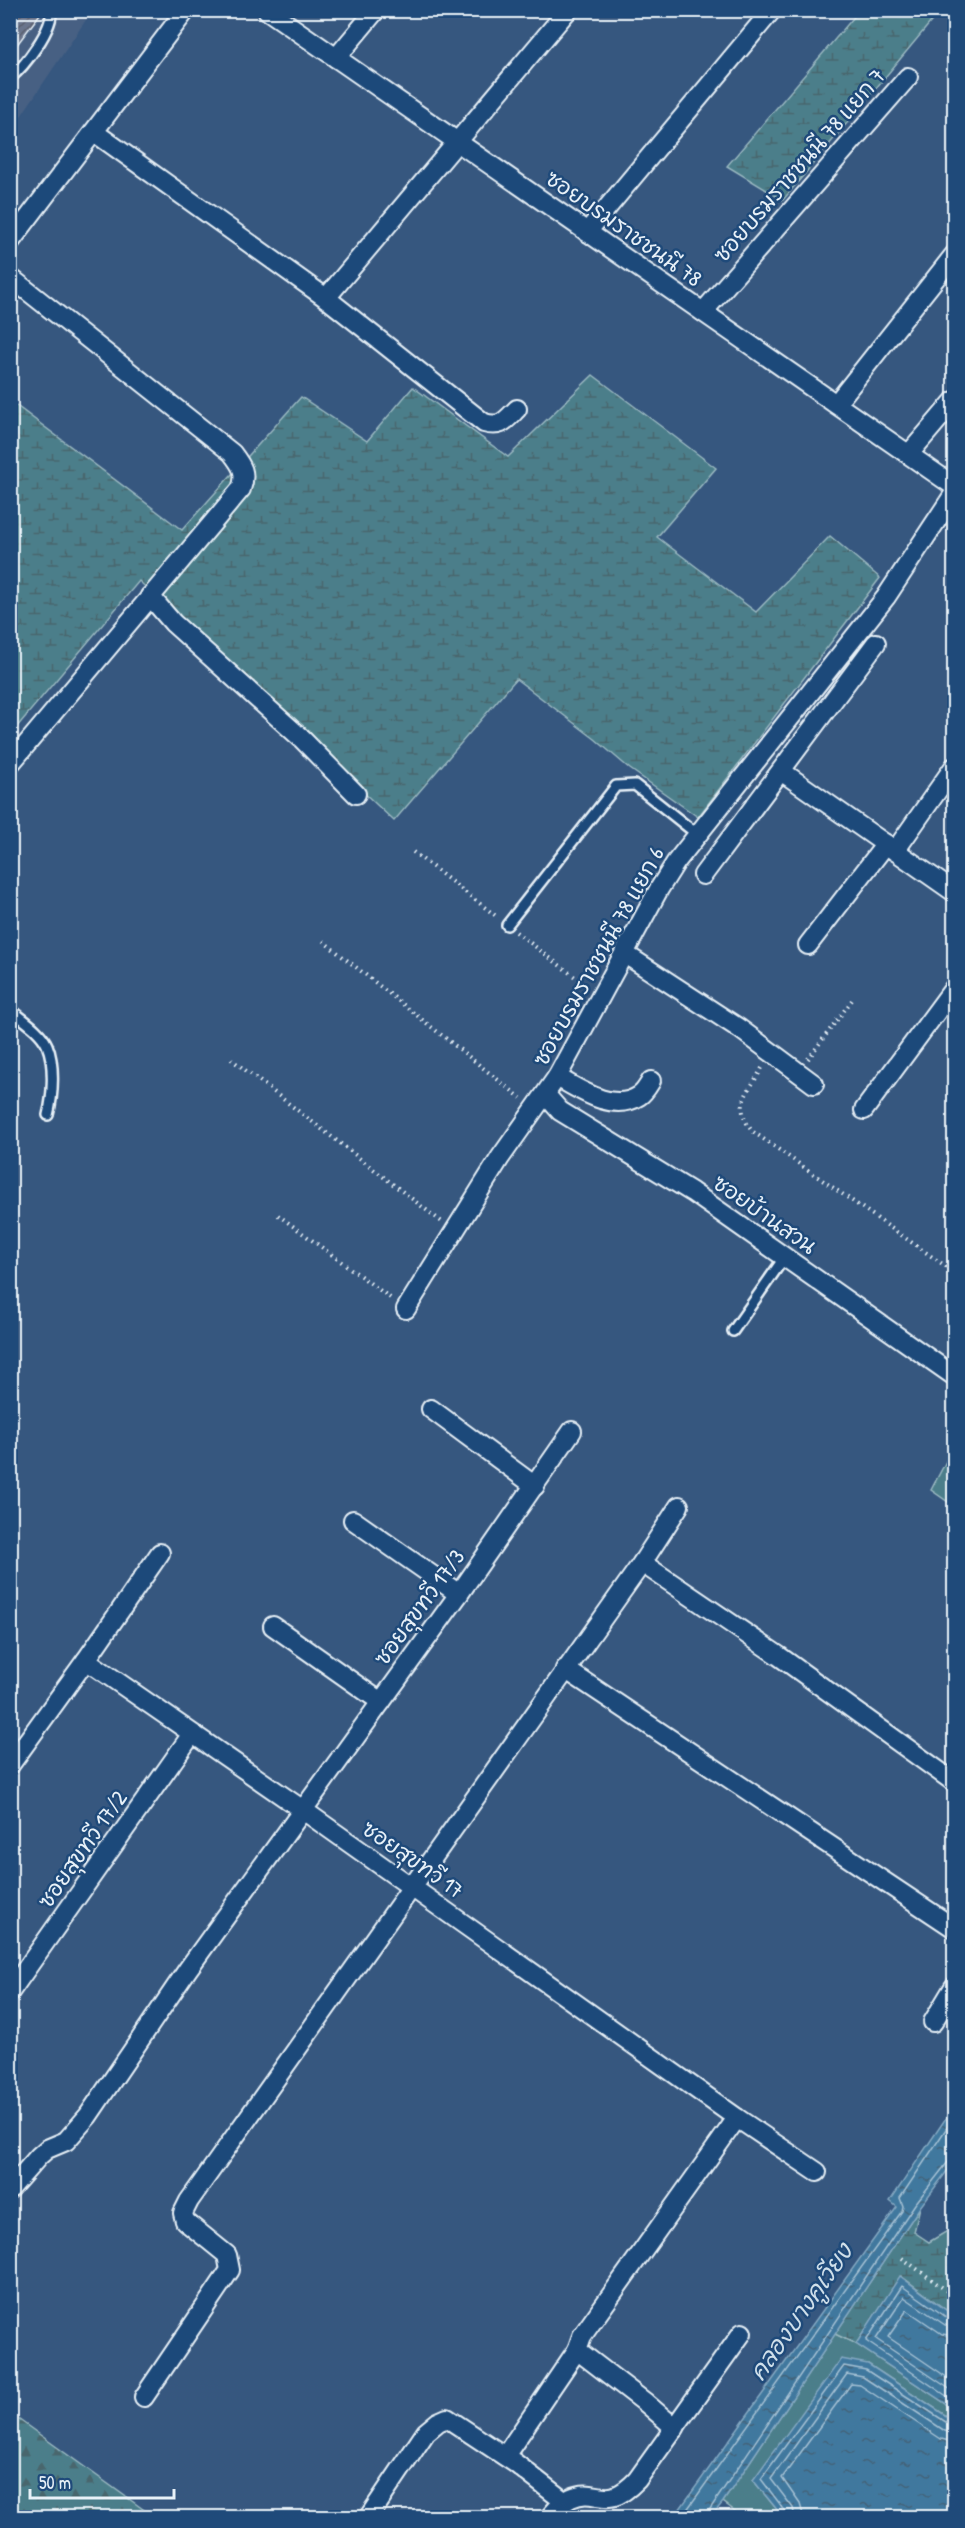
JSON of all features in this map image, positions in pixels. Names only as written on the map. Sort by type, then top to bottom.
[{"type":"street","points":[[10,242],[186,10]]},
{"type":"street","name":"ซอยบรมราชชนนี 78","points":[[267,10],[954,486]]},
{"type":"street","points":[[336,58],[376,10]]},
{"type":"street","points":[[326,298],[568,10]]},
{"type":"street","points":[[587,232],[772,10]]},
{"type":"street","name":"ซอยบรมราชชนนี 78 แยก 7","points":[[703,312],[908,77]]},
{"type":"street","points":[[94,132],[326,298],[484,423],[494,426],[504,422],[517,409]]},
{"type":"street","points":[[836,404],[954,255]]},
{"type":"street","points":[[10,277],[232,453],[242,466],[246,477],[241,489],[10,764]]},
{"type":"street","points":[[909,454],[954,401]]},
{"type":"street","name":"ซอยบรมราชชนนี 78 แยก 6","points":[[406,1309],[500,1158],[536,1110],[557,1077],[676,862],[886,597],[954,494]]},
{"type":"street","points":[[150,596],[172,622],[301,738],[356,794]]},
{"type":"street","points":[[703,875],[876,643]]},
{"type":"street","points":[[808,945],[891,847],[954,767]]},
{"type":"street","points":[[781,771],[954,891]]},
{"type":"street","points":[[625,954],[740,1029],[814,1084]]},
{"type":"street","points":[[864,1110],[954,988]]},
{"type":"street","points":[[557,1077],[590,1096],[626,1102],[640,1095],[651,1081]]},
{"type":"street","name":"ซอยบ้านสวน","points":[[546,1095],[560,1111],[692,1192],[954,1376]]},
{"type":"street","points":[[431,1409],[535,1486]]},
{"type":"street","name":"ซอยสุขทวี 17/3","points":[[10,2189],[39,2156],[47,2149],[66,2141],[88,2116],[188,1969],[459,1594],[572,1431]]},
{"type":"street","points":[[144,2397],[230,2270],[226,2255],[185,2221],[183,2213],[189,2201],[410,1886],[642,1563],[679,1506]]},
{"type":"street","points":[[353,1520],[459,1594]]},
{"type":"street","points":[[10,1765],[160,1553]]},
{"type":"street","points":[[642,1563],[779,1656],[954,1782]]},
{"type":"street","points":[[273,1626],[381,1702]]},
{"type":"street","name":"ซอยสุขทวี 17","points":[[86,1660],[303,1810],[736,2118],[817,2172]]},
{"type":"street","points":[[565,1669],[954,1928]]},
{"type":"street","name":"ซอยสุขทวี 17/2","points":[[10,1992],[192,1734]]},
{"type":"street","points":[[933,2022],[954,1987]]},
{"type":"street","points":[[505,2456],[577,2350],[582,2336],[736,2118]]},
{"type":"street","points":[[549,2517],[570,2498],[583,2494],[617,2497],[626,2491],[637,2480],[675,2428],[741,2333]]},
{"type":"street","points":[[577,2350],[675,2428]]},
{"type":"street","points":[[368,2517],[426,2432],[447,2418],[505,2456],[565,2502]]},
{"type":"lane","points":[[10,78],[19,71],[48,28],[52,17],[51,10]]},
{"type":"lane","points":[[507,925],[616,786],[635,785],[698,835]]},
{"type":"lane","points":[[10,1009],[39,1034],[47,1045],[51,1065],[52,1101],[48,1115]]},
{"type":"lane","points":[[734,1331],[784,1258]]},
{"type":"path","points":[[323,941],[536,1110]]},
{"type":"path","points":[[798,1072],[852,1000]]},
{"type":"path","points":[[770,1051],[741,1107],[743,1118],[752,1131],[954,1272]]},
{"type":"path","points":[[231,1059],[454,1232]]},
{"type":"path","points":[[278,1215],[406,1309]]},
{"type":"path","points":[[902,2258],[954,2296]]},
{"type":"shaded area","points":[[11,11],[92,11],[11,131]]},
{"type":"green space","points":[[859,11],[940,11],[783,200],[727,166]]},
{"type":"green space","points":[[940,11],[954,11],[954,21]]},
{"type":"green space","points":[[593,375],[716,468],[657,537],[756,612],[830,536],[880,578],[698,817],[630,769],[595,739],[516,679],[394,821],[139,581],[11,734],[10,401],[182,530],[301,397],[367,441],[413,387],[508,457]]},
{"type":"green space","points":[[954,1446],[954,1468],[948,1480],[954,1485],[954,1506],[931,1490]]},
{"type":"green space","points":[[920,2207],[914,2232],[929,2242],[954,2227],[954,2316],[901,2276],[856,2344],[835,2334]]},
{"type":"green space","points":[[835,2334],[856,2344],[954,2409],[954,2421],[868,2364],[753,2480],[783,2517],[743,2517],[723,2502]]},
{"type":"green space","points":[[11,2414],[154,2517],[11,2517]]},
{"type":"water","points":[[954,2106],[954,2162],[920,2207],[723,2502],[711,2517],[674,2517],[897,2207],[890,2201]]},
{"type":"water","points":[[900,2276],[954,2316],[954,2409],[856,2344]]},
{"type":"water","points":[[841,2359],[868,2364],[954,2421],[954,2517],[783,2517],[753,2480]]},
{"type":"building","points":[[10,10],[43,10],[10,54]]},
{"type":"water label","name":"คลองบางคูเวียง","points":[[801,2312]]}]
